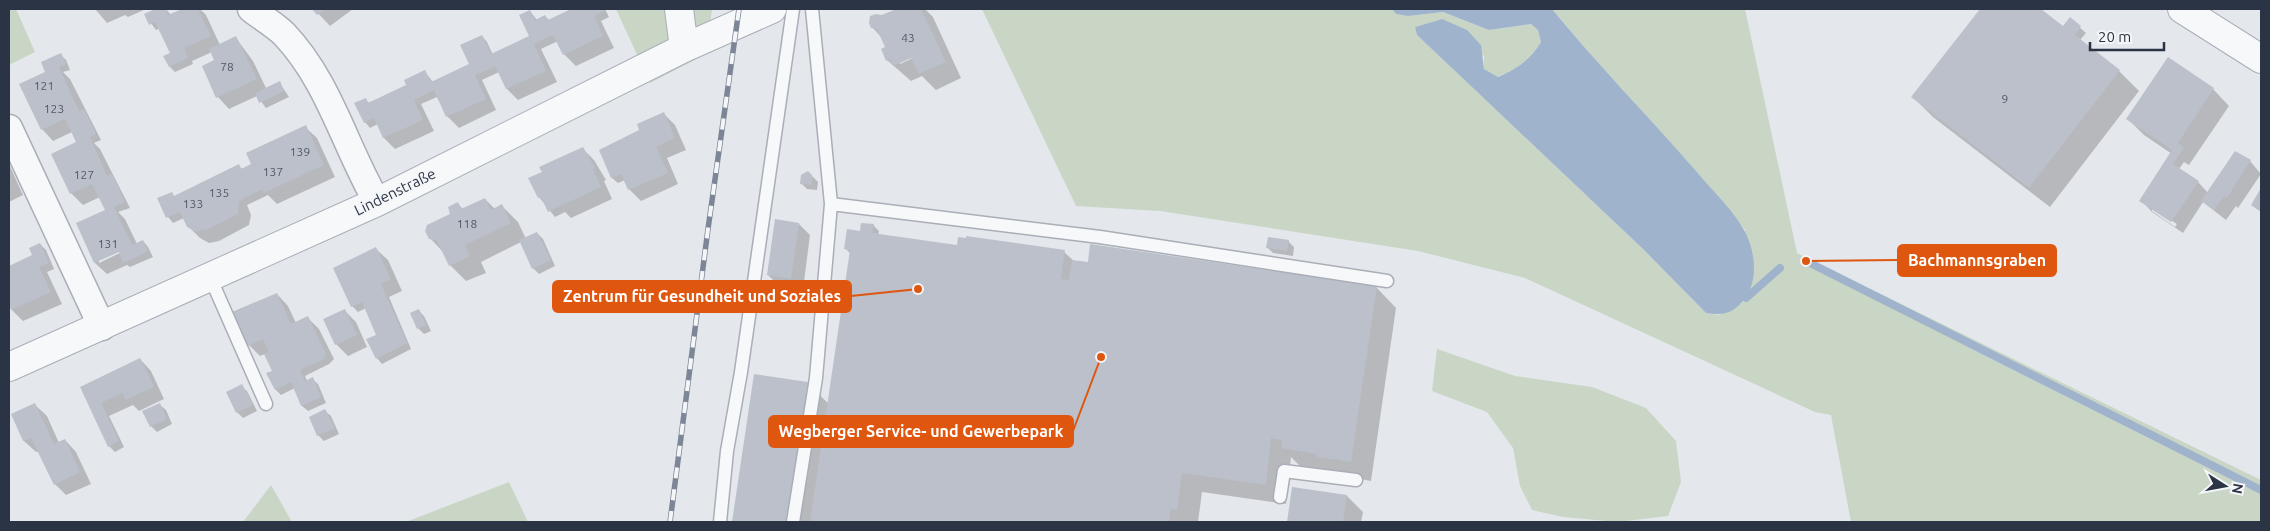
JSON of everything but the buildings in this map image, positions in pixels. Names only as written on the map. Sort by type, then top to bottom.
[{"type":"street","points":[[250,9],[284,34],[320,81],[362,176],[377,202]]},
{"type":"street","points":[[679,9],[684,48]]},
{"type":"street","name":"Lindenstraße","points":[[9,367],[102,327],[210,276],[377,202],[684,48],[772,9]]},
{"type":"street","points":[[2182,9],[2261,59]]},
{"type":"street","points":[[9,128],[102,327]]},
{"type":"lane","points":[[720,522],[727,451],[743,362],[793,9]]},
{"type":"lane","points":[[793,522],[816,378],[831,204],[812,9]]},
{"type":"lane","points":[[831,204],[1100,237],[1387,281]]},
{"type":"lane","points":[[210,276],[266,404]]},
{"type":"lane","points":[[1280,497],[1284,471],[1356,480]]},
{"type":"green space","points":[[9,9],[16,9],[35,52],[9,65]]},
{"type":"green space","points":[[616,9],[712,9],[706,54],[650,83]]},
{"type":"green space","points":[[982,9],[1392,9],[1396,14],[1408,16],[1443,12],[1489,30],[1531,24],[1538,30],[1541,42],[1522,63],[1511,71],[1497,77],[1484,69],[1484,56],[1442,19],[1415,27],[1417,35],[1644,250],[1706,313],[1719,315],[1745,230],[1722,201],[1552,9],[1745,9],[1797,253],[2261,480],[2261,522],[1851,522],[1831,415],[1815,412],[1525,278],[1418,251],[1160,211],[1076,206]]},
{"type":"green space","points":[[1437,349],[1515,376],[1592,387],[1646,408],[1676,441],[1681,482],[1668,516],[1618,522],[1563,517],[1532,510],[1520,486],[1513,448],[1487,412],[1432,391]]},
{"type":"green space","points":[[509,482],[528,522],[406,522]]},
{"type":"green space","points":[[271,485],[292,522],[243,522]]},
{"type":"water","points":[[1392,9],[1552,9],[1722,200],[1740,223],[1751,246],[1754,264],[1754,274],[1749,291],[1741,303],[1733,310],[1723,314],[1706,313],[1644,250],[1417,35],[1415,27],[1442,19],[1467,30],[1481,45],[1484,69],[1498,77],[1522,63],[1541,42],[1538,30],[1531,24],[1489,30],[1443,12],[1408,16],[1396,14]]},
{"type":"waterway","points":[[1806,261],[2261,490]]},
{"type":"waterway","points":[[1737,292],[1746,298],[1780,268]]},
{"type":"railway","points":[[670,522],[739,9]]},
{"type":"place","name":"Bachmannsgraben","points":[[1806,261]]},
{"type":"place","name":"Zentrum für Gesundheit und Soziales","points":[[918,289]]},
{"type":"place","name":"Wegberger Service- und Gewerbepark","points":[[1101,357]]}]
